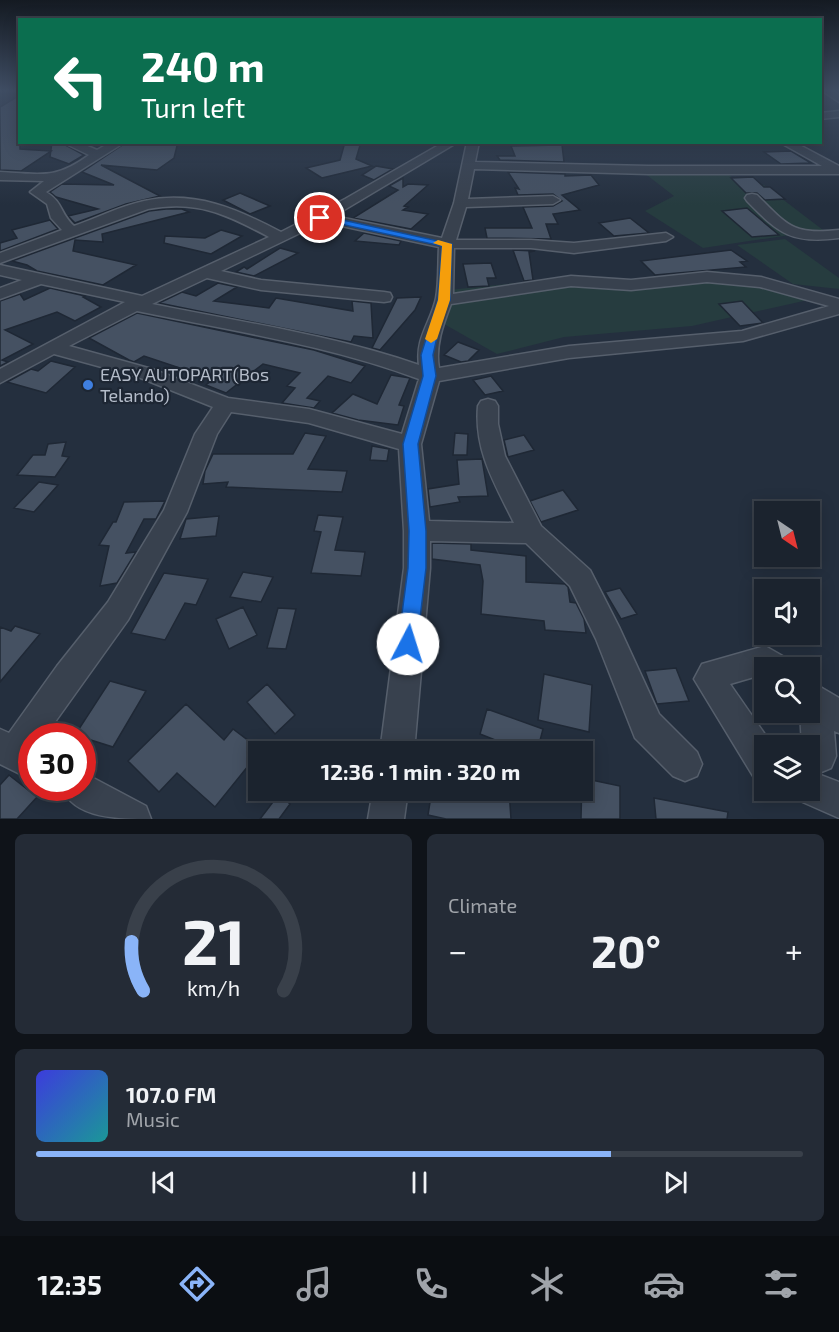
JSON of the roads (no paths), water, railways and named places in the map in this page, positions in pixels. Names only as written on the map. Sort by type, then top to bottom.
[{"type":"street","points":[[72,144],[98,154]]},
{"type":"street","points":[[72,232],[58,218],[53,202],[37,192],[116,144]]},
{"type":"street","points":[[0,377],[137,303],[207,273],[320,218],[370,192],[450,144]]},
{"type":"street","points":[[399,741],[417,568],[417,531],[410,444],[430,376],[427,355],[444,300],[447,244],[461,203],[473,144]]},
{"type":"street","points":[[469,165],[659,170],[839,170],[788,144]]},
{"type":"street","points":[[0,176],[57,178]]},
{"type":"street","points":[[752,198],[790,234],[806,238],[839,234]]},
{"type":"street","points":[[0,258],[145,205],[180,200],[205,203],[280,237]]},
{"type":"street","points":[[461,203],[553,200]]},
{"type":"street","points":[[320,218],[447,244],[531,244],[574,248],[666,237]]},
{"type":"street","points":[[0,270],[328,345],[383,359],[430,376],[569,352],[743,336],[839,309]]},
{"type":"street","points":[[207,273],[261,285],[384,297]]},
{"type":"street","points":[[444,300],[571,281],[631,285],[707,277],[761,282],[839,304]]},
{"type":"street","points":[[0,294],[39,279]]},
{"type":"street","points":[[54,348],[145,373],[225,404],[309,416],[410,444]]},
{"type":"street","points":[[15,755],[68,676],[118,611],[175,512],[206,434],[225,404]]},
{"type":"street","points":[[488,406],[486,422],[489,444],[500,474],[532,533],[580,578],[609,636],[647,726],[685,764]]},
{"type":"street","points":[[417,531],[532,533]]},
{"type":"street","points":[[754,663],[713,674],[709,679],[754,747]]},
{"type":"street","points":[[818,735],[821,704]]},
{"type":"street","points":[[820,779],[839,800]]},
{"type":"street","points":[[96,798],[133,819]]},
{"type":"street","points":[[386,819],[389,801]]},
{"type":"place","name":"EASY AUTOPART(Bos Telando)","points":[[88,385]]}]
